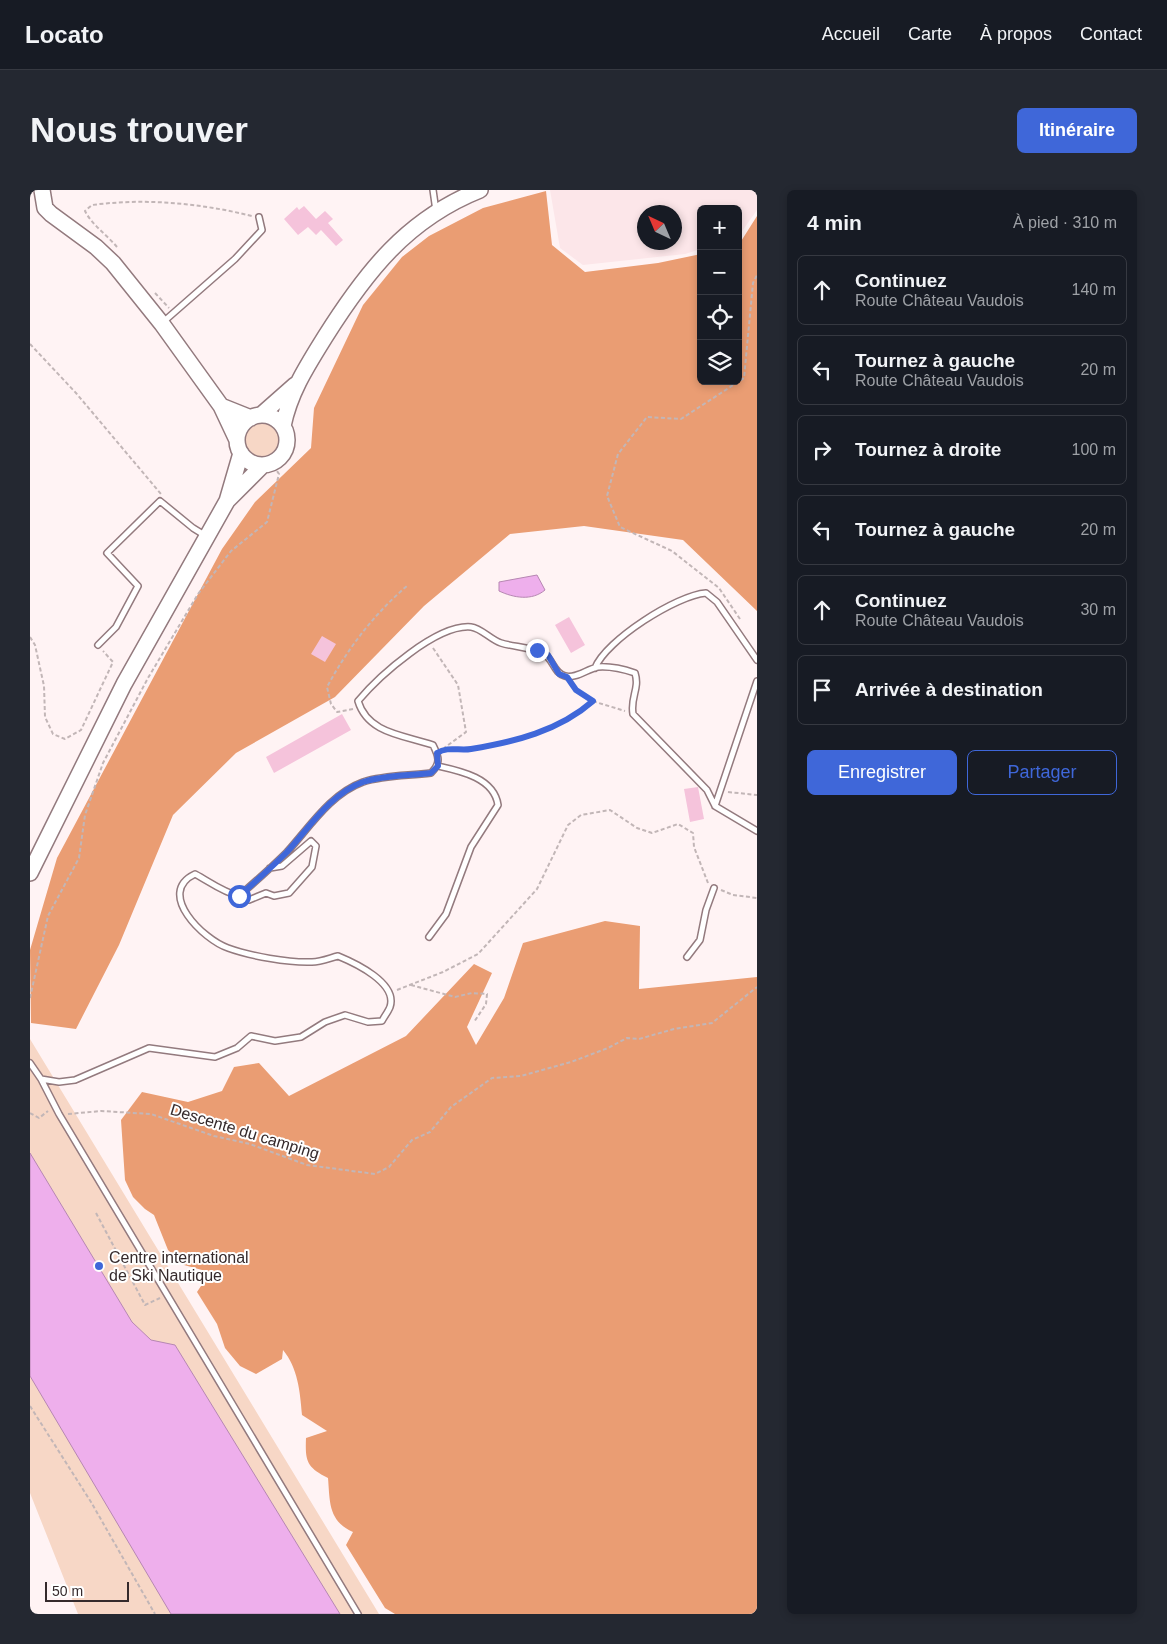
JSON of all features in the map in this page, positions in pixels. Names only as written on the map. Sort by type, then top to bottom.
[{"type":"main road","points":[[283,426],[296,384],[371,268],[394,246],[436,212],[480,190]]},
{"type":"main road","points":[[43,196],[50,214],[96,247],[113,263],[162,324],[221,406],[239,447],[249,462],[267,465]]},
{"type":"main road","points":[[30,872],[124,684],[227,501],[243,424],[256,417],[296,384]]},
{"type":"main road","points":[[221,406],[256,417],[275,418],[283,426],[288,437],[287,447],[282,456],[267,465],[227,501]]},
{"type":"lane","points":[[434,190],[436,212]]},
{"type":"lane","points":[[162,324],[235,259],[262,230],[259,217]]},
{"type":"lane","points":[[98,645],[116,627],[138,586],[107,554],[160,502],[192,528],[207,536]]},
{"type":"lane","points":[[594,668],[598,660],[630,629],[686,597],[706,593],[717,602],[757,660]]},
{"type":"lane","points":[[239,896],[288,851],[308,824],[340,797],[361,783],[386,777],[431,773],[438,766],[437,753],[433,745],[373,725],[362,713],[358,701],[390,670],[450,629],[472,627],[500,643],[537,650],[548,655],[559,674],[567,677],[594,668],[618,668],[635,673],[638,684],[631,703],[633,714],[707,790],[715,806],[757,831]]},
{"type":"lane","points":[[715,806],[757,681]]},
{"type":"lane","points":[[429,937],[446,914],[471,847],[498,805],[496,794],[487,785],[464,772],[438,766]]},
{"type":"lane","points":[[40,1079],[59,1082],[75,1080],[150,1048],[215,1057],[237,1048],[251,1036],[275,1040],[301,1037],[325,1022],[345,1015],[368,1022],[382,1021],[390,1006],[389,993],[375,975],[338,956],[313,962],[290,960],[227,948],[209,936],[192,920],[178,898],[179,887],[186,878],[195,874],[209,881],[224,893],[249,900],[266,893],[274,896],[289,894],[312,867],[316,846],[311,841],[282,866],[270,868]]},
{"type":"lane","points":[[686,957],[700,940],[706,910],[714,888]]},
{"type":"lane","points":[[30,1063],[358,1614]]},
{"type":"path","points":[[120,251],[108,236],[88,219],[85,211],[92,205],[151,201],[230,210],[259,217]]},
{"type":"path","points":[[741,621],[720,588],[672,551],[620,527],[607,496],[618,454],[647,417],[681,419],[744,378],[752,293],[757,275]]},
{"type":"path","points":[[151,289],[174,313]]},
{"type":"path","points":[[30,344],[76,393],[162,492],[160,502]]},
{"type":"path","points":[[30,998],[48,916],[79,858],[85,815],[103,763],[148,678],[198,594],[231,551],[267,522],[278,474],[267,465]]},
{"type":"path","points":[[360,708],[337,712],[331,704],[327,687],[342,659],[366,627],[387,603],[408,585]]},
{"type":"path","points":[[30,637],[35,645],[44,686],[45,717],[54,734],[65,739],[81,730],[113,662],[98,645]]},
{"type":"path","points":[[429,642],[458,685],[466,732],[437,753]]},
{"type":"path","points":[[567,677],[576,690],[593,701],[633,714]]},
{"type":"path","points":[[444,749],[468,749],[515,741],[577,715],[593,701]]},
{"type":"path","points":[[721,791],[757,795]]},
{"type":"path","points":[[389,993],[443,972],[478,954],[537,889],[568,825],[580,815],[610,810],[638,828],[652,832],[678,824],[693,833],[694,847],[709,886],[733,895],[757,898]]},
{"type":"path","points":[[411,985],[455,997],[472,993],[488,994],[486,1004],[474,1022]]},
{"type":"path","name":"Descente du camping","points":[[59,1114],[101,1110],[151,1114],[214,1136],[250,1144],[308,1165],[375,1174],[389,1167],[412,1140],[430,1132],[451,1107],[492,1078],[521,1076],[563,1064],[608,1048],[626,1038],[639,1039],[674,1029],[712,1023],[757,988]]},
{"type":"path","points":[[30,1113],[39,1118],[54,1106]]},
{"type":"path","points":[[96,1213],[145,1305],[167,1295]]},
{"type":"path","points":[[30,1406],[91,1502],[155,1614]]},
{"type":"shaded area","points":[[550,190],[757,190],[757,210],[742,231],[742,205],[697,205],[697,250],[685,254],[583,265],[560,248]]},
{"type":"shaded area","points":[[546,191],[552,245],[585,272],[658,263],[697,255],[697,385],[742,385],[742,240],[757,216],[757,611],[683,540],[584,526],[510,534],[424,606],[335,697],[236,753],[173,815],[119,945],[76,1029],[31,1023],[30,950],[57,858],[222,549],[255,502],[311,448],[314,408],[363,305],[402,257],[429,236],[483,208]]},
{"type":"shaded area","points":[[262,421],[275,427],[281,440],[275,453],[262,459],[249,453],[243,440],[249,427]]},
{"type":"shaded area","points":[[537,575],[545,590],[534,596],[523,597],[499,591],[499,582]]},
{"type":"shaded area","points":[[605,921],[640,926],[639,989],[757,977],[757,1614],[395,1614],[385,1608],[346,1545],[353,1532],[339,1522],[332,1510],[328,1478],[309,1463],[306,1453],[306,1438],[327,1431],[302,1415],[295,1372],[288,1357],[283,1350],[282,1359],[256,1374],[240,1366],[225,1348],[217,1324],[197,1292],[205,1280],[202,1270],[184,1265],[168,1250],[154,1215],[133,1197],[125,1180],[121,1120],[142,1092],[188,1102],[222,1091],[234,1067],[259,1063],[289,1096],[406,1036],[474,964],[492,973],[467,1027],[476,1045],[504,998],[523,943]]},
{"type":"shaded area","name":"Centre international de Ski Nautique","points":[[30,1039],[379,1614],[78,1614],[30,1493]]},
{"type":"shaded area","points":[[30,1153],[132,1322],[151,1340],[175,1345],[340,1614],[171,1614],[30,1376]]},
{"type":"building","points":[[304,206],[316,219],[325,211],[333,219],[328,223],[343,240],[336,246],[321,230],[316,235],[308,227],[298,235],[284,219],[297,207],[299,210]]},
{"type":"building","points":[[569,617],[585,645],[571,653],[555,625]]},
{"type":"building","points":[[322,636],[336,644],[325,662],[311,654]]},
{"type":"building","points":[[342,714],[351,730],[274,773],[266,757]]},
{"type":"building","points":[[698,787],[704,819],[690,822],[684,789]]},
{"type":"place","name":"Centre international de Ski Nautique","points":[[99,1266]]},
{"type":"route","points":[[239,896],[288,851],[308,824],[340,797],[361,783],[386,777],[431,773],[438,766],[439,757],[437,753],[444,749],[468,749],[515,741],[577,715],[593,701],[576,690],[567,677],[559,674],[548,655],[537,650]]}]
